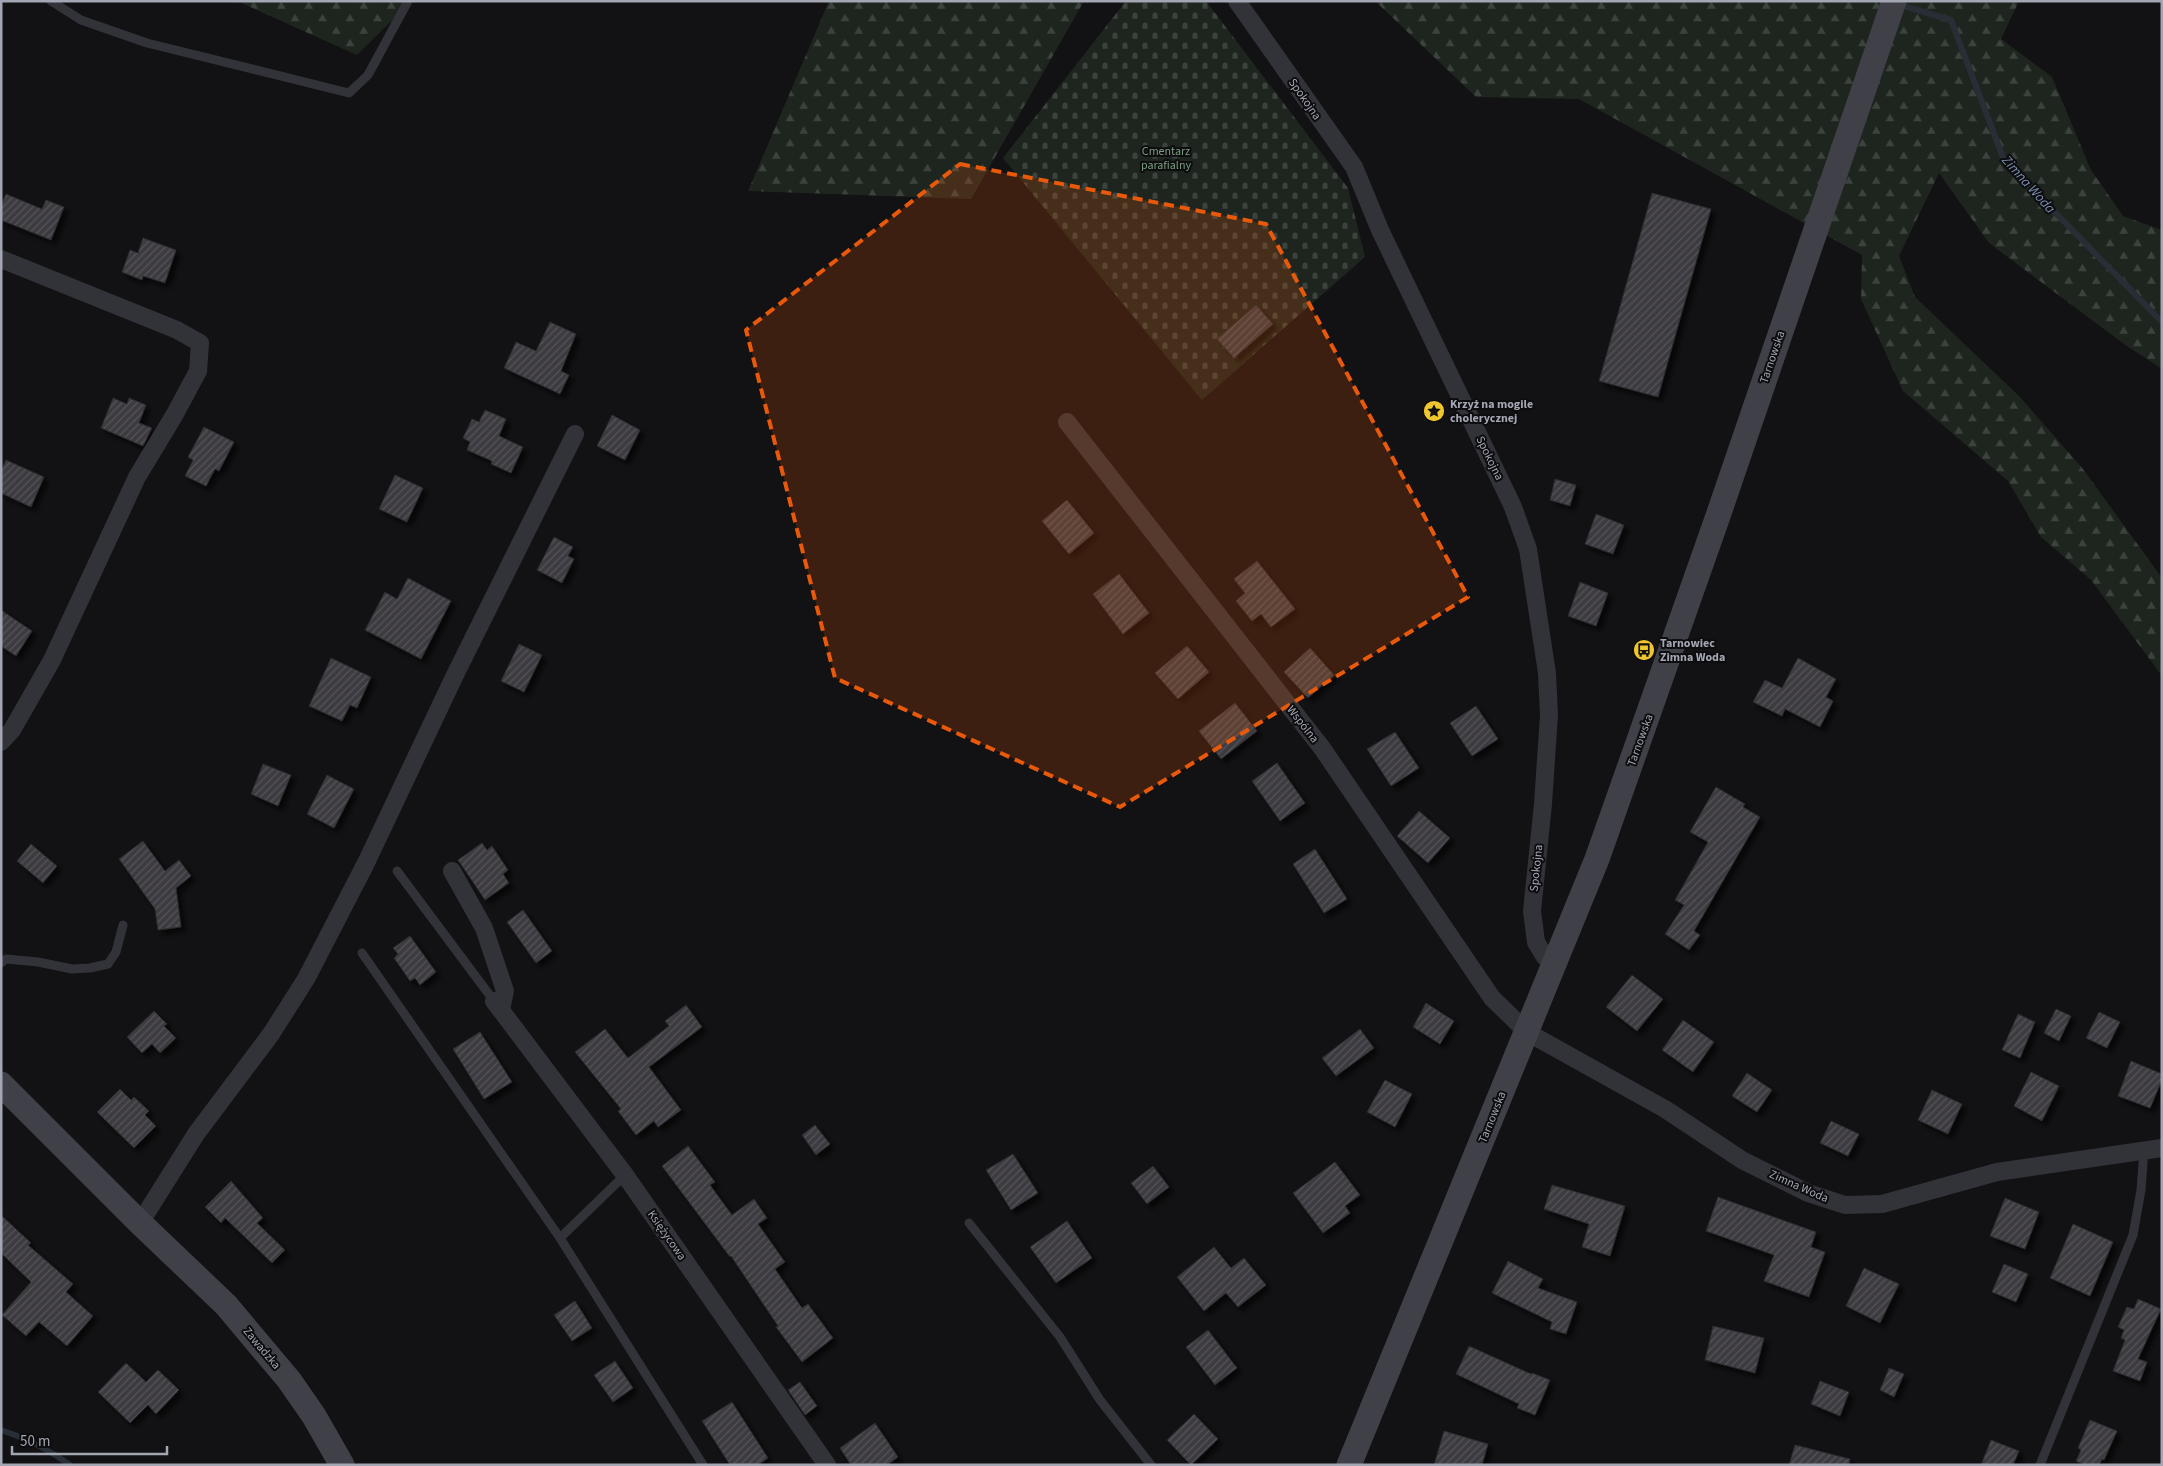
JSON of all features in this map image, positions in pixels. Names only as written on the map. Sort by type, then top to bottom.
[{"type":"main road","name":"Tarnowska","points":[[1349,1465],[1597,859],[1668,659],[1894,1]]},
{"type":"main road","name":"Zawadzka","points":[[1,1084],[163,1246],[226,1305],[289,1380],[314,1416],[342,1465]]},
{"type":"street","name":"Spokojna","points":[[1237,1],[1354,167],[1380,230],[1513,507],[1528,549],[1547,673],[1549,715],[1543,804],[1532,911],[1536,942],[1545,957],[1554,965]]},
{"type":"street","points":[[1,259],[177,330],[200,344],[198,371],[175,414],[137,477],[52,660],[12,730],[1,742]]},
{"type":"street","name":"Wspólna","points":[[1067,422],[1322,748],[1492,998],[1527,1032]]},
{"type":"street","points":[[140,1223],[196,1134],[271,1034],[306,979],[366,863],[455,675],[575,434]]},
{"type":"street","points":[[452,872],[484,928],[505,992],[498,1005]]},
{"type":"street","name":"Księżycowa","points":[[498,1005],[625,1175],[827,1465]]},
{"type":"street","name":"Zimna Woda","points":[[1527,1032],[1665,1110],[1742,1160],[1808,1193],[1845,1205],[1882,1204],[1998,1172],[2153,1149]]},
{"type":"lane","points":[[51,1],[81,20],[147,43],[349,93],[368,75],[408,1]]},
{"type":"lane","points":[[397,871],[498,1005]]},
{"type":"lane","points":[[1,963],[6,959],[72,969],[108,964],[116,952],[123,925]]},
{"type":"lane","points":[[362,954],[560,1238],[703,1465]]},
{"type":"lane","points":[[2040,1465],[2133,1235],[2141,1190],[2153,1149]]},
{"type":"lane","points":[[560,1238],[625,1175]]},
{"type":"lane","points":[[970,1223],[1060,1337],[1100,1400],[1151,1465]]},
{"type":"highlighted area","points":[[960,164],[1266,224],[1468,597],[1120,807],[835,678],[746,330]]},
{"type":"green space","points":[[237,1],[412,1],[357,55]]},
{"type":"green space","points":[[829,1],[1084,1],[971,199],[748,191]]},
{"type":"green space","name":"Cmentarz parafialny","points":[[1126,1],[1206,1],[1348,188],[1365,257],[1202,400],[1003,158]]},
{"type":"green space","points":[[1375,1],[2019,1],[2001,39],[2052,77],[2091,170],[2123,216],[2162,230],[2162,369],[2124,344],[1989,243],[1939,173],[1899,256],[1915,297],[2019,396],[2083,469],[2162,578],[2162,676],[2091,580],[2041,537],[2008,481],[1903,391],[1861,299],[1862,255],[1579,99],[1476,97]]},
{"type":"building","points":[[1652,193],[1711,209],[1658,397],[1599,381]]},
{"type":"building","points":[[6,194],[42,209],[46,200],[64,207],[51,240],[1,220],[1,205]]},
{"type":"building","points":[[143,238],[176,250],[165,283],[143,276],[142,280],[122,272],[130,250],[138,253]]},
{"type":"building","points":[[1256,305],[1273,324],[1234,358],[1217,339]]},
{"type":"building","points":[[550,322],[576,334],[561,371],[569,375],[560,394],[504,368],[516,342],[536,351]]},
{"type":"building","points":[[113,398],[127,404],[129,398],[146,405],[139,423],[152,428],[143,446],[101,428]]},
{"type":"building","points":[[485,410],[506,419],[499,436],[523,447],[511,473],[491,464],[492,461],[467,450],[470,442],[463,438],[472,419],[479,422]]},
{"type":"building","points":[[612,415],[640,430],[625,460],[597,446]]},
{"type":"building","points":[[204,427],[234,442],[219,471],[215,469],[206,486],[185,476],[193,460],[188,457]]},
{"type":"building","points":[[6,460],[44,477],[31,507],[1,493],[1,471]]},
{"type":"building","points":[[395,475],[423,488],[407,522],[379,509]]},
{"type":"building","points":[[1555,479],[1576,485],[1570,506],[1550,500]]},
{"type":"building","points":[[1067,500],[1094,533],[1069,554],[1042,521]]},
{"type":"building","points":[[1596,514],[1624,525],[1613,554],[1585,544]]},
{"type":"building","points":[[554,537],[573,547],[568,556],[574,559],[562,583],[537,570]]},
{"type":"building","points":[[1257,561],[1295,609],[1271,627],[1261,614],[1252,621],[1236,601],[1245,593],[1234,579]]},
{"type":"building","points":[[1119,574],[1149,613],[1123,634],[1093,594]]},
{"type":"building","points":[[408,578],[451,601],[421,659],[365,630],[385,592],[397,599]]},
{"type":"building","points":[[1580,582],[1608,593],[1596,626],[1568,616]]},
{"type":"building","points":[[1,610],[32,631],[16,656],[1,646]]},
{"type":"building","points":[[519,644],[542,655],[524,692],[501,681]]},
{"type":"building","points":[[1187,646],[1209,672],[1178,699],[1155,673]]},
{"type":"building","points":[[1310,648],[1334,675],[1308,698],[1284,672]]},
{"type":"building","points":[[331,658],[371,677],[357,708],[350,705],[342,721],[309,706]]},
{"type":"building","points":[[1798,658],[1836,679],[1826,697],[1833,701],[1820,727],[1785,709],[1782,716],[1753,702],[1765,680],[1782,688]]},
{"type":"building","points":[[1235,703],[1257,731],[1221,759],[1199,731]]},
{"type":"building","points":[[1476,706],[1498,739],[1472,756],[1450,723]]},
{"type":"building","points":[[1395,732],[1419,768],[1391,786],[1367,749]]},
{"type":"building","points":[[1277,763],[1305,803],[1280,821],[1252,781]]},
{"type":"building","points":[[263,764],[291,775],[278,806],[251,794]]},
{"type":"building","points":[[327,775],[354,789],[334,828],[307,814]]},
{"type":"building","points":[[1716,787],[1745,804],[1743,807],[1760,817],[1694,931],[1700,935],[1689,950],[1665,934],[1684,905],[1675,900],[1708,842],[1690,832]]},
{"type":"building","points":[[1419,811],[1450,838],[1428,863],[1397,836]]},
{"type":"building","points":[[143,841],[165,871],[179,860],[191,876],[176,888],[181,927],[158,930],[155,909],[119,859]]},
{"type":"building","points":[[482,843],[487,850],[492,846],[508,870],[503,874],[509,883],[485,900],[458,860]]},
{"type":"building","points":[[31,844],[57,866],[43,883],[17,861]]},
{"type":"building","points":[[1315,849],[1347,899],[1324,913],[1293,864]]},
{"type":"building","points":[[523,910],[552,951],[536,963],[507,922]]},
{"type":"building","points":[[410,936],[436,972],[420,985],[415,978],[410,981],[394,958],[398,954],[393,948]]},
{"type":"building","points":[[1632,975],[1663,999],[1637,1031],[1606,1007]]},
{"type":"building","points":[[1426,1003],[1454,1021],[1440,1044],[1413,1027]]},
{"type":"building","points":[[686,1005],[702,1027],[649,1067],[681,1110],[658,1127],[654,1121],[636,1135],[618,1111],[621,1109],[575,1052],[605,1029],[628,1058],[669,1026],[665,1021]]},
{"type":"building","points":[[2056,1009],[2071,1016],[2059,1041],[2044,1033]]},
{"type":"building","points":[[154,1011],[167,1024],[164,1026],[176,1038],[160,1053],[152,1044],[142,1053],[127,1037]]},
{"type":"building","points":[[2099,1012],[2120,1022],[2107,1048],[2086,1038]]},
{"type":"building","points":[[2018,1014],[2035,1022],[2020,1058],[2002,1050]]},
{"type":"building","points":[[1683,1020],[1714,1042],[1693,1072],[1662,1050]]},
{"type":"building","points":[[1360,1029],[1374,1048],[1336,1076],[1322,1058]]},
{"type":"building","points":[[480,1032],[512,1082],[484,1099],[453,1049]]},
{"type":"building","points":[[2131,1061],[2162,1074],[2162,1080],[2150,1108],[2118,1096]]},
{"type":"building","points":[[2031,1072],[2059,1086],[2042,1121],[2014,1106]]},
{"type":"building","points":[[1747,1073],[1772,1090],[1757,1112],[1732,1096]]},
{"type":"building","points":[[1385,1080],[1412,1094],[1395,1127],[1367,1112]]},
{"type":"building","points":[[120,1089],[131,1100],[134,1097],[149,1111],[145,1115],[156,1126],[134,1148],[97,1112]]},
{"type":"building","points":[[1932,1090],[1962,1104],[1948,1134],[1918,1120]]},
{"type":"building","points":[[1831,1121],[1859,1134],[1848,1156],[1820,1143]]},
{"type":"building","points":[[815,1125],[830,1144],[816,1155],[802,1135]]},
{"type":"building","points":[[688,1146],[715,1182],[710,1185],[732,1215],[754,1199],[767,1218],[758,1224],[785,1262],[775,1269],[802,1308],[808,1304],[833,1338],[802,1362],[776,1327],[778,1326],[731,1256],[662,1166]]},
{"type":"building","points":[[1013,1154],[1038,1193],[1011,1210],[986,1170]]},
{"type":"building","points":[[1335,1162],[1360,1195],[1345,1206],[1350,1213],[1323,1233],[1293,1193]]},
{"type":"building","points":[[1153,1166],[1169,1187],[1147,1204],[1131,1183]]},
{"type":"building","points":[[231,1181],[263,1218],[257,1223],[285,1250],[272,1263],[225,1218],[221,1223],[205,1207]]},
{"type":"building","points":[[1552,1185],[1625,1206],[1610,1256],[1582,1247],[1589,1224],[1544,1209]]},
{"type":"building","points":[[1718,1197],[1816,1232],[1811,1247],[1825,1252],[1809,1297],[1764,1281],[1774,1255],[1706,1231]]},
{"type":"building","points":[[2005,1198],[2039,1212],[2025,1249],[1990,1236]]},
{"type":"building","points":[[1,1215],[31,1243],[28,1245],[73,1284],[66,1292],[93,1316],[67,1346],[39,1322],[26,1336],[2,1315],[31,1282],[1,1253]]},
{"type":"building","points":[[1067,1221],[1092,1258],[1056,1283],[1030,1247]]},
{"type":"building","points":[[2073,1224],[2113,1242],[2090,1296],[2050,1278]]},
{"type":"building","points":[[1214,1247],[1231,1268],[1244,1258],[1266,1285],[1238,1307],[1226,1293],[1204,1311],[1177,1277]]},
{"type":"building","points":[[1508,1261],[1543,1279],[1538,1288],[1577,1302],[1566,1334],[1550,1329],[1552,1322],[1492,1293]]},
{"type":"building","points":[[2004,1264],[2028,1274],[2016,1302],[1992,1292]]},
{"type":"building","points":[[1864,1268],[1899,1284],[1880,1323],[1846,1306]]},
{"type":"building","points":[[2138,1299],[2161,1309],[2138,1359],[2147,1362],[2140,1381],[2113,1371],[2125,1340],[2121,1338],[2124,1330],[2118,1327],[2127,1307],[2134,1309]]},
{"type":"building","points":[[575,1301],[592,1328],[572,1341],[554,1315]]},
{"type":"building","points":[[1713,1326],[1764,1338],[1755,1373],[1705,1360]]},
{"type":"building","points":[[1208,1330],[1237,1368],[1215,1385],[1186,1347]]},
{"type":"building","points":[[1469,1346],[1531,1374],[1550,1380],[1535,1415],[1517,1408],[1519,1404],[1456,1374]]},
{"type":"building","points":[[615,1361],[633,1388],[613,1402],[594,1375]]},
{"type":"building","points":[[126,1363],[146,1382],[158,1370],[179,1390],[156,1414],[148,1405],[130,1423],[98,1392]]},
{"type":"building","points":[[1889,1368],[1904,1374],[1894,1397],[1880,1390]]},
{"type":"building","points":[[1820,1381],[1849,1392],[1840,1416],[1811,1404]]},
{"type":"building","points":[[800,1382],[817,1406],[805,1415],[788,1390]]},
{"type":"building","points":[[732,1402],[768,1458],[758,1465],[730,1465],[702,1421]]},
{"type":"building","points":[[1194,1414],[1218,1439],[1191,1465],[1167,1440]]},
{"type":"building","points":[[2090,1420],[2117,1431],[2104,1460],[2102,1459],[2099,1465],[2085,1465],[2076,1461],[2081,1450],[2078,1448]]},
{"type":"building","points":[[875,1423],[898,1457],[887,1465],[851,1465],[840,1448]]},
{"type":"building","points":[[1444,1431],[1488,1444],[1482,1465],[1434,1465]]},
{"type":"building","points":[[1991,1440],[2019,1451],[2013,1465],[1981,1465]]},
{"type":"building","points":[[1795,1445],[1850,1459],[1849,1465],[1789,1465]]},
{"type":"waterway","name":"Zimna Woda","points":[[1897,4],[1951,20],[2004,160],[2162,322]]},
{"type":"waterway","points":[[1,1430],[37,1445],[70,1465]]},
{"type":"place","name":"Krzyż na mogile cholerycznej","points":[[1434,411]]},
{"type":"place","name":"Tarnowiec Zimna Woda","points":[[1644,650]]}]
